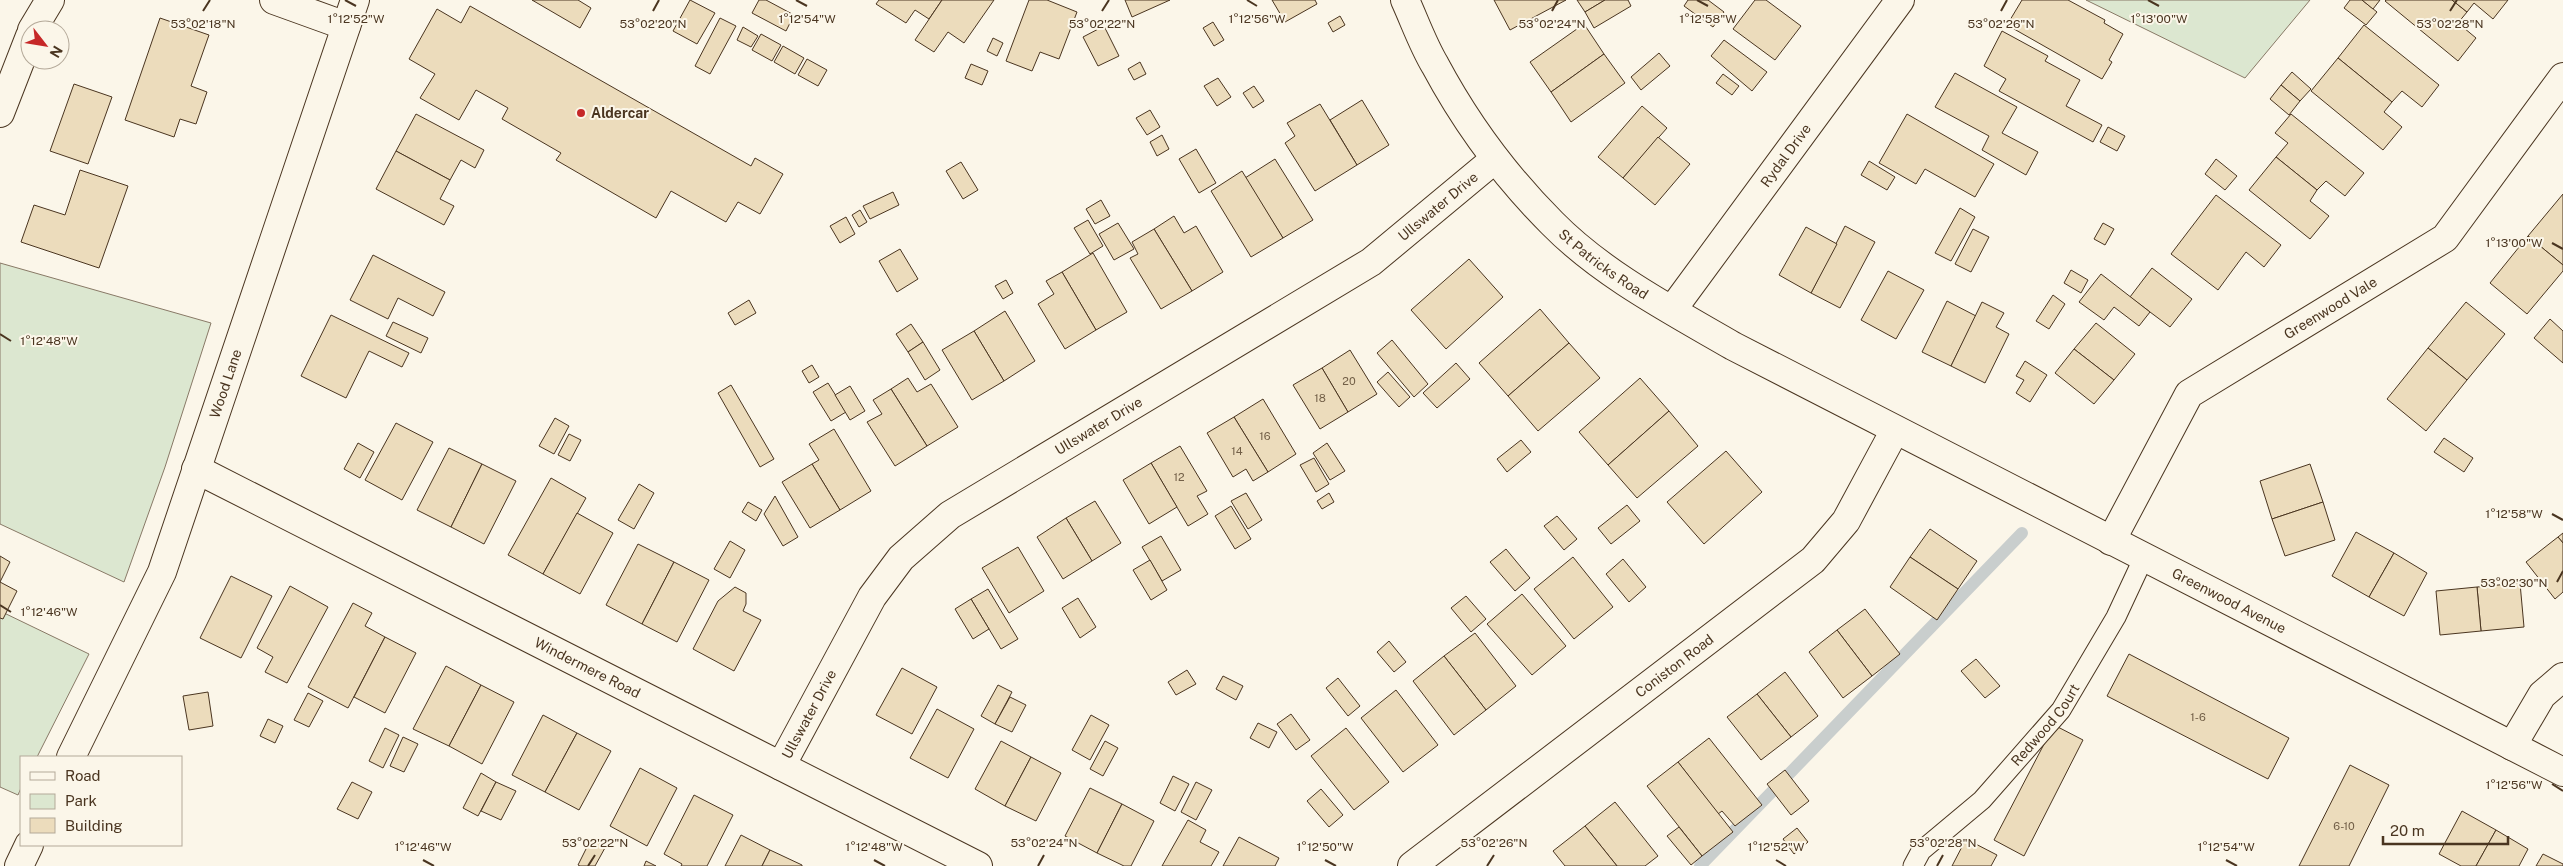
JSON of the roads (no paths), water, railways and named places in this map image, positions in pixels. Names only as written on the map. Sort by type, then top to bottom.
[{"type":"street","points":[[38,20],[50,0]]},
{"type":"street","points":[[274,0],[346,26]]},
{"type":"street","name":"Wood Lane","points":[[71,756],[162,572],[355,0]]},
{"type":"street","name":"St Patricks Road","points":[[1405,0],[1434,65],[1495,159],[1552,224],[1602,265],[1672,310],[1733,346],[1895,430]]},
{"type":"street","name":"Rydal Drive","points":[[1672,310],[1900,0]]},
{"type":"street","points":[[0,113],[20,62]]},
{"type":"street","name":"Greenwood Vale","points":[[2111,541],[2188,394],[2445,238],[2563,77]]},
{"type":"street","name":"Ullswater Drive","points":[[781,766],[872,597],[901,558],[950,515],[1371,262],[1495,159]]},
{"type":"street","name":"Greenwood Avenue","points":[[1895,430],[2563,772]]},
{"type":"street","name":"Coniston Road","points":[[1412,866],[1813,560],[1846,520],[1895,430]]},
{"type":"street","name":"Windermere Road","points":[[196,469],[978,866]]},
{"type":"street","points":[[2512,746],[2542,695],[2563,677]]},
{"type":"street","points":[[19,866],[29,846]]},
{"type":"lane","name":"Redwood Court","points":[[1913,866],[1921,851],[1982,800],[2061,710],[2116,617],[2144,557]]},
{"type":"waterway","points":[[1700,866],[2022,533]]},
{"type":"place","name":"Aldercar","points":[[581,113]]}]
